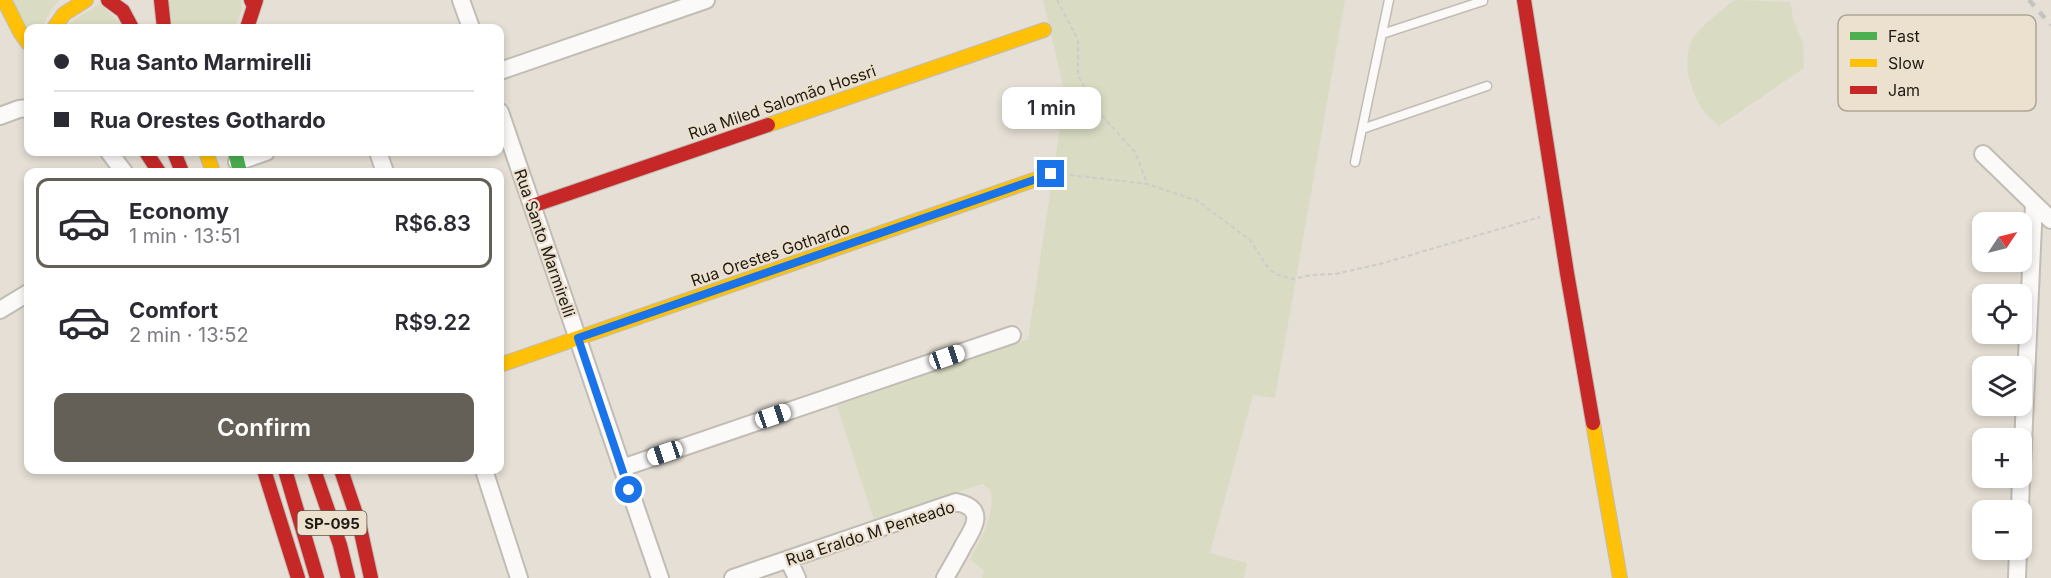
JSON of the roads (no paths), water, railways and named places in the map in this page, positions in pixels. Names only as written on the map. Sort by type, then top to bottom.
[{"type":"street","points":[[4,0],[24,38]]},
{"type":"street","points":[[57,24],[64,14],[86,0]]},
{"type":"street","points":[[108,0],[119,5],[128,15],[131,24]]},
{"type":"street","points":[[161,0],[164,24]]},
{"type":"street","points":[[461,0],[470,24]]},
{"type":"street","points":[[504,70],[706,0]]},
{"type":"street","points":[[1524,0],[1557,212],[1620,578]]},
{"type":"street","points":[[248,24],[254,2]]},
{"type":"street","name":"Rua Miled Salomão Hossri","points":[[532,206],[1044,30]]},
{"type":"street","points":[[0,116],[24,108]]},
{"type":"street","name":"Rua Santo Marmirelli","points":[[504,124],[660,578]]},
{"type":"street","points":[[1983,154],[2051,220]]},
{"type":"street","points":[[237,162],[254,156]]},
{"type":"street","name":"Rua Orestes Gothardo","points":[[504,364],[1051,174]]},
{"type":"street","points":[[2024,428],[2034,204]]},
{"type":"street","points":[[0,310],[24,295]]},
{"type":"street","points":[[622,468],[1012,335]]},
{"type":"street","points":[[265,474],[298,578]]},
{"type":"street","name":"SP-095","points":[[286,474],[317,578]]},
{"type":"street","name":"SP-095","points":[[315,474],[340,544],[348,578]]},
{"type":"street","points":[[342,474],[352,500],[371,578]]},
{"type":"street","points":[[485,474],[519,578]]},
{"type":"street","name":"Rua Eraldo M Penteado","points":[[733,578],[956,502],[968,504],[975,515],[975,525],[945,578]]},
{"type":"street","points":[[788,559],[797,578]]},
{"type":"street","points":[[2017,578],[2018,560]]},
{"type":"lane","points":[[1355,162],[1389,0]]},
{"type":"lane","points":[[1382,34],[1483,1]]},
{"type":"lane","points":[[1362,129],[1487,86]]},
{"type":"railway","points":[[2029,0],[2051,25]]}]
